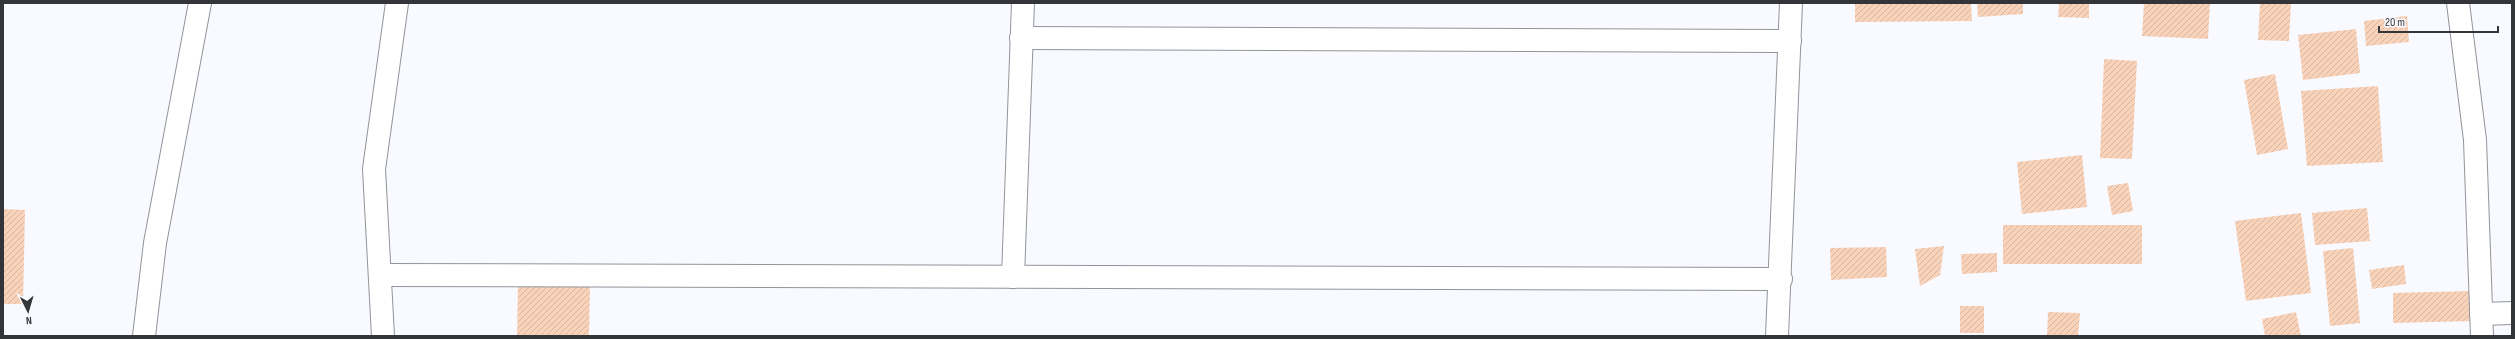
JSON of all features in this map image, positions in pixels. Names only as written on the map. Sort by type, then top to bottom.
[{"type":"street","points":[[144,336],[155,243],[200,3]]},
{"type":"street","points":[[383,336],[381,275],[374,169],[397,3]]},
{"type":"street","points":[[1013,277],[1023,3]]},
{"type":"street","points":[[1777,336],[1781,279],[1791,3]]},
{"type":"street","points":[[2458,3],[2475,140],[2482,336]]},
{"type":"street","points":[[1021,38],[1790,41]]},
{"type":"street","points":[[381,275],[1781,279]]},
{"type":"street","points":[[2481,314],[2512,313]]},
{"type":"building","points":[[1855,3],[1971,3],[1972,21],[1855,22]]},
{"type":"building","points":[[1977,3],[2023,3],[2023,14],[1978,17]]},
{"type":"building","points":[[2059,3],[2089,3],[2089,18],[2058,17]]},
{"type":"building","points":[[2144,3],[2210,3],[2208,39],[2142,36]]},
{"type":"building","points":[[2260,3],[2291,3],[2289,41],[2258,40]]},
{"type":"building","points":[[2407,16],[2409,42],[2366,46],[2364,21]]},
{"type":"building","points":[[2356,29],[2360,73],[2303,80],[2298,35]]},
{"type":"building","points":[[2104,59],[2137,61],[2132,159],[2100,158]]},
{"type":"building","points":[[2275,74],[2288,149],[2257,155],[2244,80]]},
{"type":"building","points":[[2378,86],[2383,162],[2307,166],[2301,91]]},
{"type":"building","points":[[2082,155],[2087,207],[2022,214],[2017,162]]},
{"type":"building","points":[[2128,183],[2133,211],[2112,215],[2107,186]]},
{"type":"building","points":[[2367,208],[2370,241],[2315,245],[2312,213]]},
{"type":"building","points":[[3,209],[25,210],[23,304],[3,304]]},
{"type":"building","points":[[2301,213],[2311,293],[2246,301],[2235,221]]},
{"type":"building","points":[[2003,225],[2142,225],[2142,264],[2003,264]]},
{"type":"building","points":[[1944,246],[1940,275],[1920,286],[1915,249]]},
{"type":"building","points":[[1886,247],[1887,277],[1831,280],[1830,248]]},
{"type":"building","points":[[2353,248],[2360,323],[2330,326],[2323,251]]},
{"type":"building","points":[[1997,253],[1997,272],[1962,274],[1961,254]]},
{"type":"building","points":[[2404,265],[2406,284],[2372,289],[2369,270]]},
{"type":"building","points":[[518,282],[590,284],[589,336],[517,336]]},
{"type":"building","points":[[2472,291],[2473,321],[2393,323],[2393,293]]},
{"type":"building","points":[[1960,306],[1984,306],[1984,333],[1960,333]]},
{"type":"building","points":[[2048,312],[2080,313],[2078,336],[2047,336]]},
{"type":"building","points":[[2296,312],[2301,336],[2265,336],[2262,319]]}]
